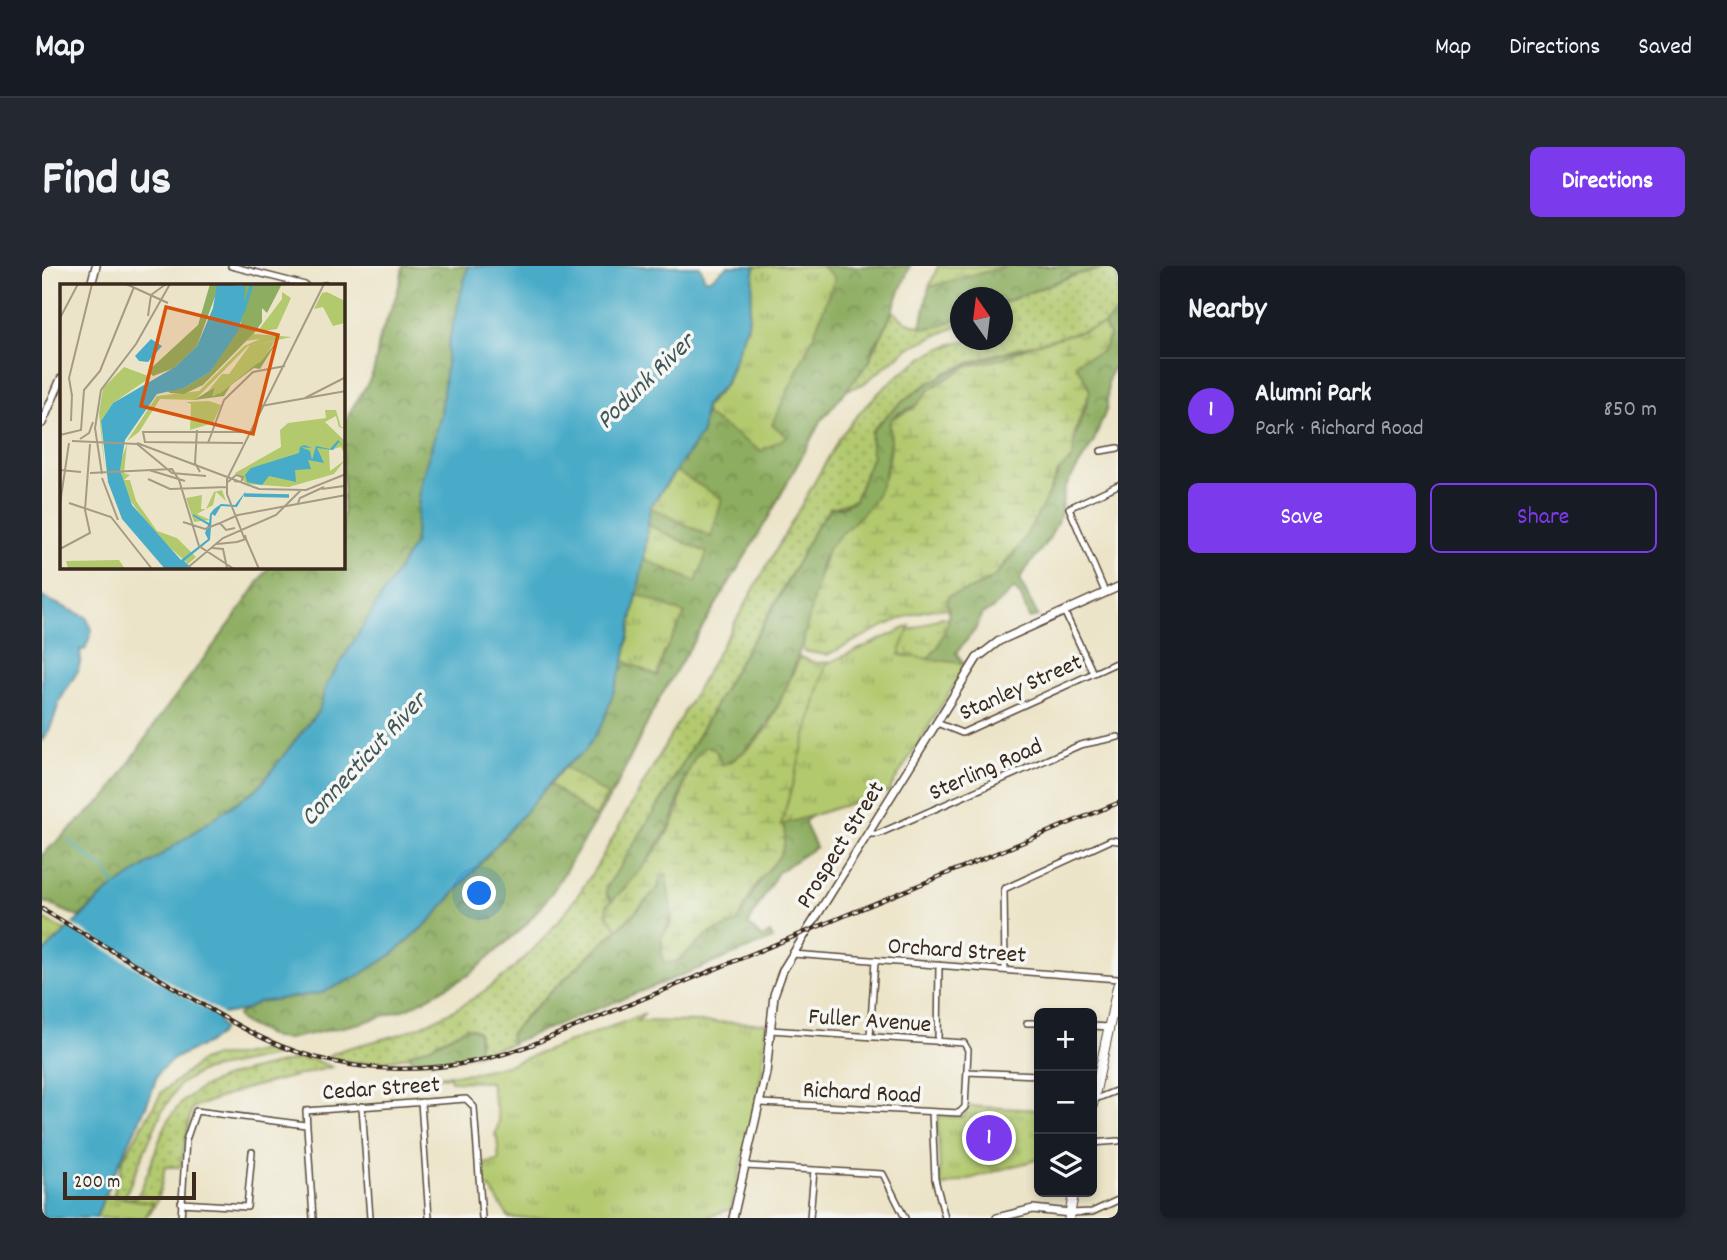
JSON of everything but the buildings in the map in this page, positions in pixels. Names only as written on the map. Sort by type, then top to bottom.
[{"type":"highway","points":[[1097,1072],[1118,985]]},
{"type":"highway","points":[[1070,1216],[1073,1197]]},
{"type":"main road","points":[[91,284],[96,266]]},
{"type":"main road","points":[[42,422],[60,381]]},
{"type":"main road","name":"Prospect Street","points":[[733,1218],[760,1102],[775,988],[793,954],[973,663],[984,651],[1118,587]]},
{"type":"main road","points":[[998,1218],[1033,1209],[1070,1216]]},
{"type":"street","points":[[231,266],[302,284]]},
{"type":"street","points":[[1101,451],[1118,449]]},
{"type":"street","points":[[1105,592],[1069,508],[1118,485]]},
{"type":"street","points":[[1064,611],[1093,673]]},
{"type":"street","name":"Stanley Street","points":[[937,723],[961,734],[1118,662]]},
{"type":"street","name":"Sterling Road","points":[[868,834],[878,834],[1080,745],[1118,737]]},
{"type":"street","points":[[1005,970],[1004,889],[1111,840],[1118,842]]},
{"type":"street","name":"Orchard Street","points":[[793,954],[1118,979]]},
{"type":"street","points":[[870,1037],[875,961]]},
{"type":"street","points":[[938,1042],[939,965]]},
{"type":"street","points":[[1027,1023],[1034,1023]]},
{"type":"street","points":[[1097,1026],[1109,1027]]},
{"type":"street","name":"Fuller Avenue","points":[[770,1030],[967,1046],[967,1072]]},
{"type":"street","points":[[967,1072],[1034,1075]]},
{"type":"street","name":"Richard Road","points":[[760,1102],[963,1112],[967,1072]]},
{"type":"street","points":[[1097,1102],[1118,1090]]},
{"type":"street","name":"Cedar Street","points":[[306,1125],[306,1111],[466,1099],[472,1102],[482,1218]]},
{"type":"street","points":[[421,1102],[429,1218]]},
{"type":"street","points":[[362,1106],[370,1218]]},
{"type":"street","points":[[181,1218],[187,1140],[196,1111],[306,1125],[313,1218]]},
{"type":"street","points":[[932,1112],[935,1179],[945,1218]]},
{"type":"street","points":[[1097,1143],[1118,1141]]},
{"type":"street","points":[[181,1203],[247,1207],[252,1152]]},
{"type":"street","points":[[746,1166],[883,1174],[905,1218]]},
{"type":"street","points":[[810,1218],[814,1170]]},
{"type":"street","points":[[1070,1216],[1093,1212],[1118,1200]]},
{"type":"green space","points":[[403,266],[468,266],[448,345],[441,415],[421,482],[414,544],[326,686],[319,710],[259,787],[105,894],[79,917],[42,901],[42,855],[108,795],[159,718],[268,569],[345,569],[345,425],[374,371],[379,339]]},
{"type":"green space","points":[[755,266],[910,266],[883,333],[873,346],[870,361],[821,421],[767,520],[659,699],[616,787],[553,891],[526,925],[469,975],[409,1008],[361,1023],[288,1039],[274,1038],[240,1021],[237,1015],[258,1002],[278,999],[393,954],[433,918],[564,767],[585,751],[628,637],[650,507],[691,450],[754,281]]},
{"type":"green space","points":[[755,266],[821,266],[835,278],[813,337],[772,425],[788,436],[761,451],[706,415],[705,408],[726,384],[748,323]]},
{"type":"green space","points":[[938,266],[1007,266],[929,287]]},
{"type":"green space","points":[[1007,266],[1114,266],[1074,275],[1013,299],[1013,287],[950,287],[950,321],[926,328],[921,327],[929,287]]},
{"type":"green space","points":[[1118,266],[1118,311],[1104,325],[1013,350],[1013,299],[1074,275]]},
{"type":"green space","points":[[893,311],[909,323],[917,325],[933,326],[950,321],[950,329],[910,347],[863,384],[845,391],[877,342]]},
{"type":"green space","points":[[1118,311],[1118,365],[1111,371],[1108,381],[1107,408],[1093,443],[1065,487],[1060,516],[1049,539],[1021,576],[1021,583],[1038,616],[1029,618],[1021,596],[1014,589],[991,610],[982,614],[975,630],[956,653],[965,665],[911,754],[806,820],[805,824],[816,847],[778,872],[748,924],[762,938],[770,933],[773,939],[511,1043],[510,1034],[539,1003],[630,918],[657,889],[663,874],[668,876],[671,914],[661,938],[663,962],[678,961],[708,934],[736,923],[760,881],[783,821],[938,647],[949,619],[946,602],[948,596],[991,579],[1008,562],[1021,543],[1062,466],[1088,400],[1089,388],[1075,365],[1099,353],[1107,344],[1109,336],[1104,325]]},
{"type":"green space","points":[[1104,325],[1109,335],[1107,344],[1099,353],[1075,365],[1090,391],[1075,431],[1073,457],[1057,473],[1044,503],[1020,545],[994,577],[972,589],[948,596],[946,602],[949,610],[937,609],[905,617],[827,655],[803,651],[813,601],[829,548],[868,508],[882,481],[890,451],[891,419],[914,408],[930,389],[968,366],[1004,358],[1032,345]]},
{"type":"green space","points":[[950,345],[950,350],[1013,350],[946,372],[870,438],[872,456],[855,500],[829,509],[825,515],[666,793],[613,878],[607,895],[612,901],[607,905],[618,929],[525,1016],[518,1024],[511,1043],[514,1043],[479,1053],[479,1034],[464,1033],[452,1035],[393,1060],[353,1062],[328,1057],[333,1053],[403,1033],[435,1020],[491,986],[540,943],[581,891],[599,862],[840,437],[880,391],[932,353]]},
{"type":"green space","points":[[1032,345],[1004,358],[968,366],[935,385],[919,404],[895,415],[889,424],[888,457],[879,493],[874,503],[837,540],[822,561],[815,602],[800,650],[772,717],[759,736],[726,764],[720,765],[718,754],[703,748],[686,776],[671,825],[637,876],[612,901],[606,893],[607,887],[666,793],[744,653],[771,613],[817,525],[832,507],[842,507],[855,500],[872,456],[871,432],[889,413],[925,385],[964,366]]},
{"type":"green space","points":[[676,471],[722,499],[711,537],[650,507]]},
{"type":"green space","points":[[648,525],[707,553],[696,582],[644,559]]},
{"type":"green space","points":[[637,594],[685,614],[664,653],[657,676],[624,661]]},
{"type":"green space","points":[[942,617],[949,619],[938,647],[783,821],[785,833],[782,851],[754,888],[736,923],[708,934],[675,963],[663,962],[661,938],[670,926],[672,917],[666,874],[661,877],[657,889],[618,929],[608,916],[607,905],[626,887],[665,837],[677,813],[691,766],[701,750],[708,746],[716,751],[721,765],[732,761],[750,747],[769,726],[800,657],[815,663],[833,662]]},
{"type":"green space","points":[[910,626],[899,655],[967,664],[888,792],[781,825],[826,664]]},
{"type":"green space","points":[[564,767],[607,795],[595,818],[550,784]]},
{"type":"green space","points":[[42,918],[67,932],[42,954]]},
{"type":"green space","points":[[645,1014],[637,1021],[766,1023],[762,1073],[731,1209],[704,1218],[509,1218],[490,1188],[484,1188],[482,1164],[499,1161],[495,1136],[499,1121],[490,1082],[451,1081],[450,1077],[435,1076],[472,1073],[510,1064]]},
{"type":"green space","points":[[467,1027],[478,1031],[479,1053],[433,1061],[410,1058],[411,1053],[429,1047]]},
{"type":"green space","points":[[264,1050],[284,1054],[202,1071],[180,1084],[162,1111],[124,1198],[137,1197],[161,1136],[175,1110],[204,1086],[240,1073],[298,1059],[312,1059],[332,1067],[244,1089],[192,1108],[180,1167],[165,1167],[152,1210],[142,1218],[107,1218],[123,1159],[162,1092],[201,1061],[215,1056],[236,1056]]},
{"type":"green space","points":[[968,1106],[1034,1110],[1034,1160],[941,1187],[937,1116],[964,1117]]},
{"type":"green space","points":[[104,1195],[153,1203],[145,1218],[96,1218]]},
{"type":"water","points":[[468,266],[700,266],[705,279],[710,279],[728,266],[755,266],[748,323],[725,384],[705,405],[702,433],[650,507],[644,559],[624,661],[603,723],[585,751],[564,767],[433,918],[393,954],[360,975],[322,993],[258,1002],[245,1010],[223,1014],[218,1020],[223,1029],[217,1036],[177,1057],[161,1070],[96,1218],[42,1218],[42,954],[105,894],[259,787],[319,710],[326,686],[414,544],[421,482],[441,415],[448,345]]},
{"type":"water","points":[[42,597],[86,617],[92,630],[85,650],[80,649],[81,658],[77,672],[42,741]]},
{"type":"pier","points":[[70,923],[226,1017],[223,1019],[209,1011],[67,926]]},
{"type":"waterway","points":[[69,841],[107,872],[117,888]]},
{"type":"railway","points":[[42,909],[220,1016],[267,1040],[299,1052],[365,1067],[432,1068],[498,1056],[531,1045],[1118,803]]},
{"type":"place","name":"Alumni Park","points":[[989,1138]]},
{"type":"water label","name":"Podunk River","points":[[644,380]]},
{"type":"water label","name":"Connecticut River","points":[[362,758]]}]
